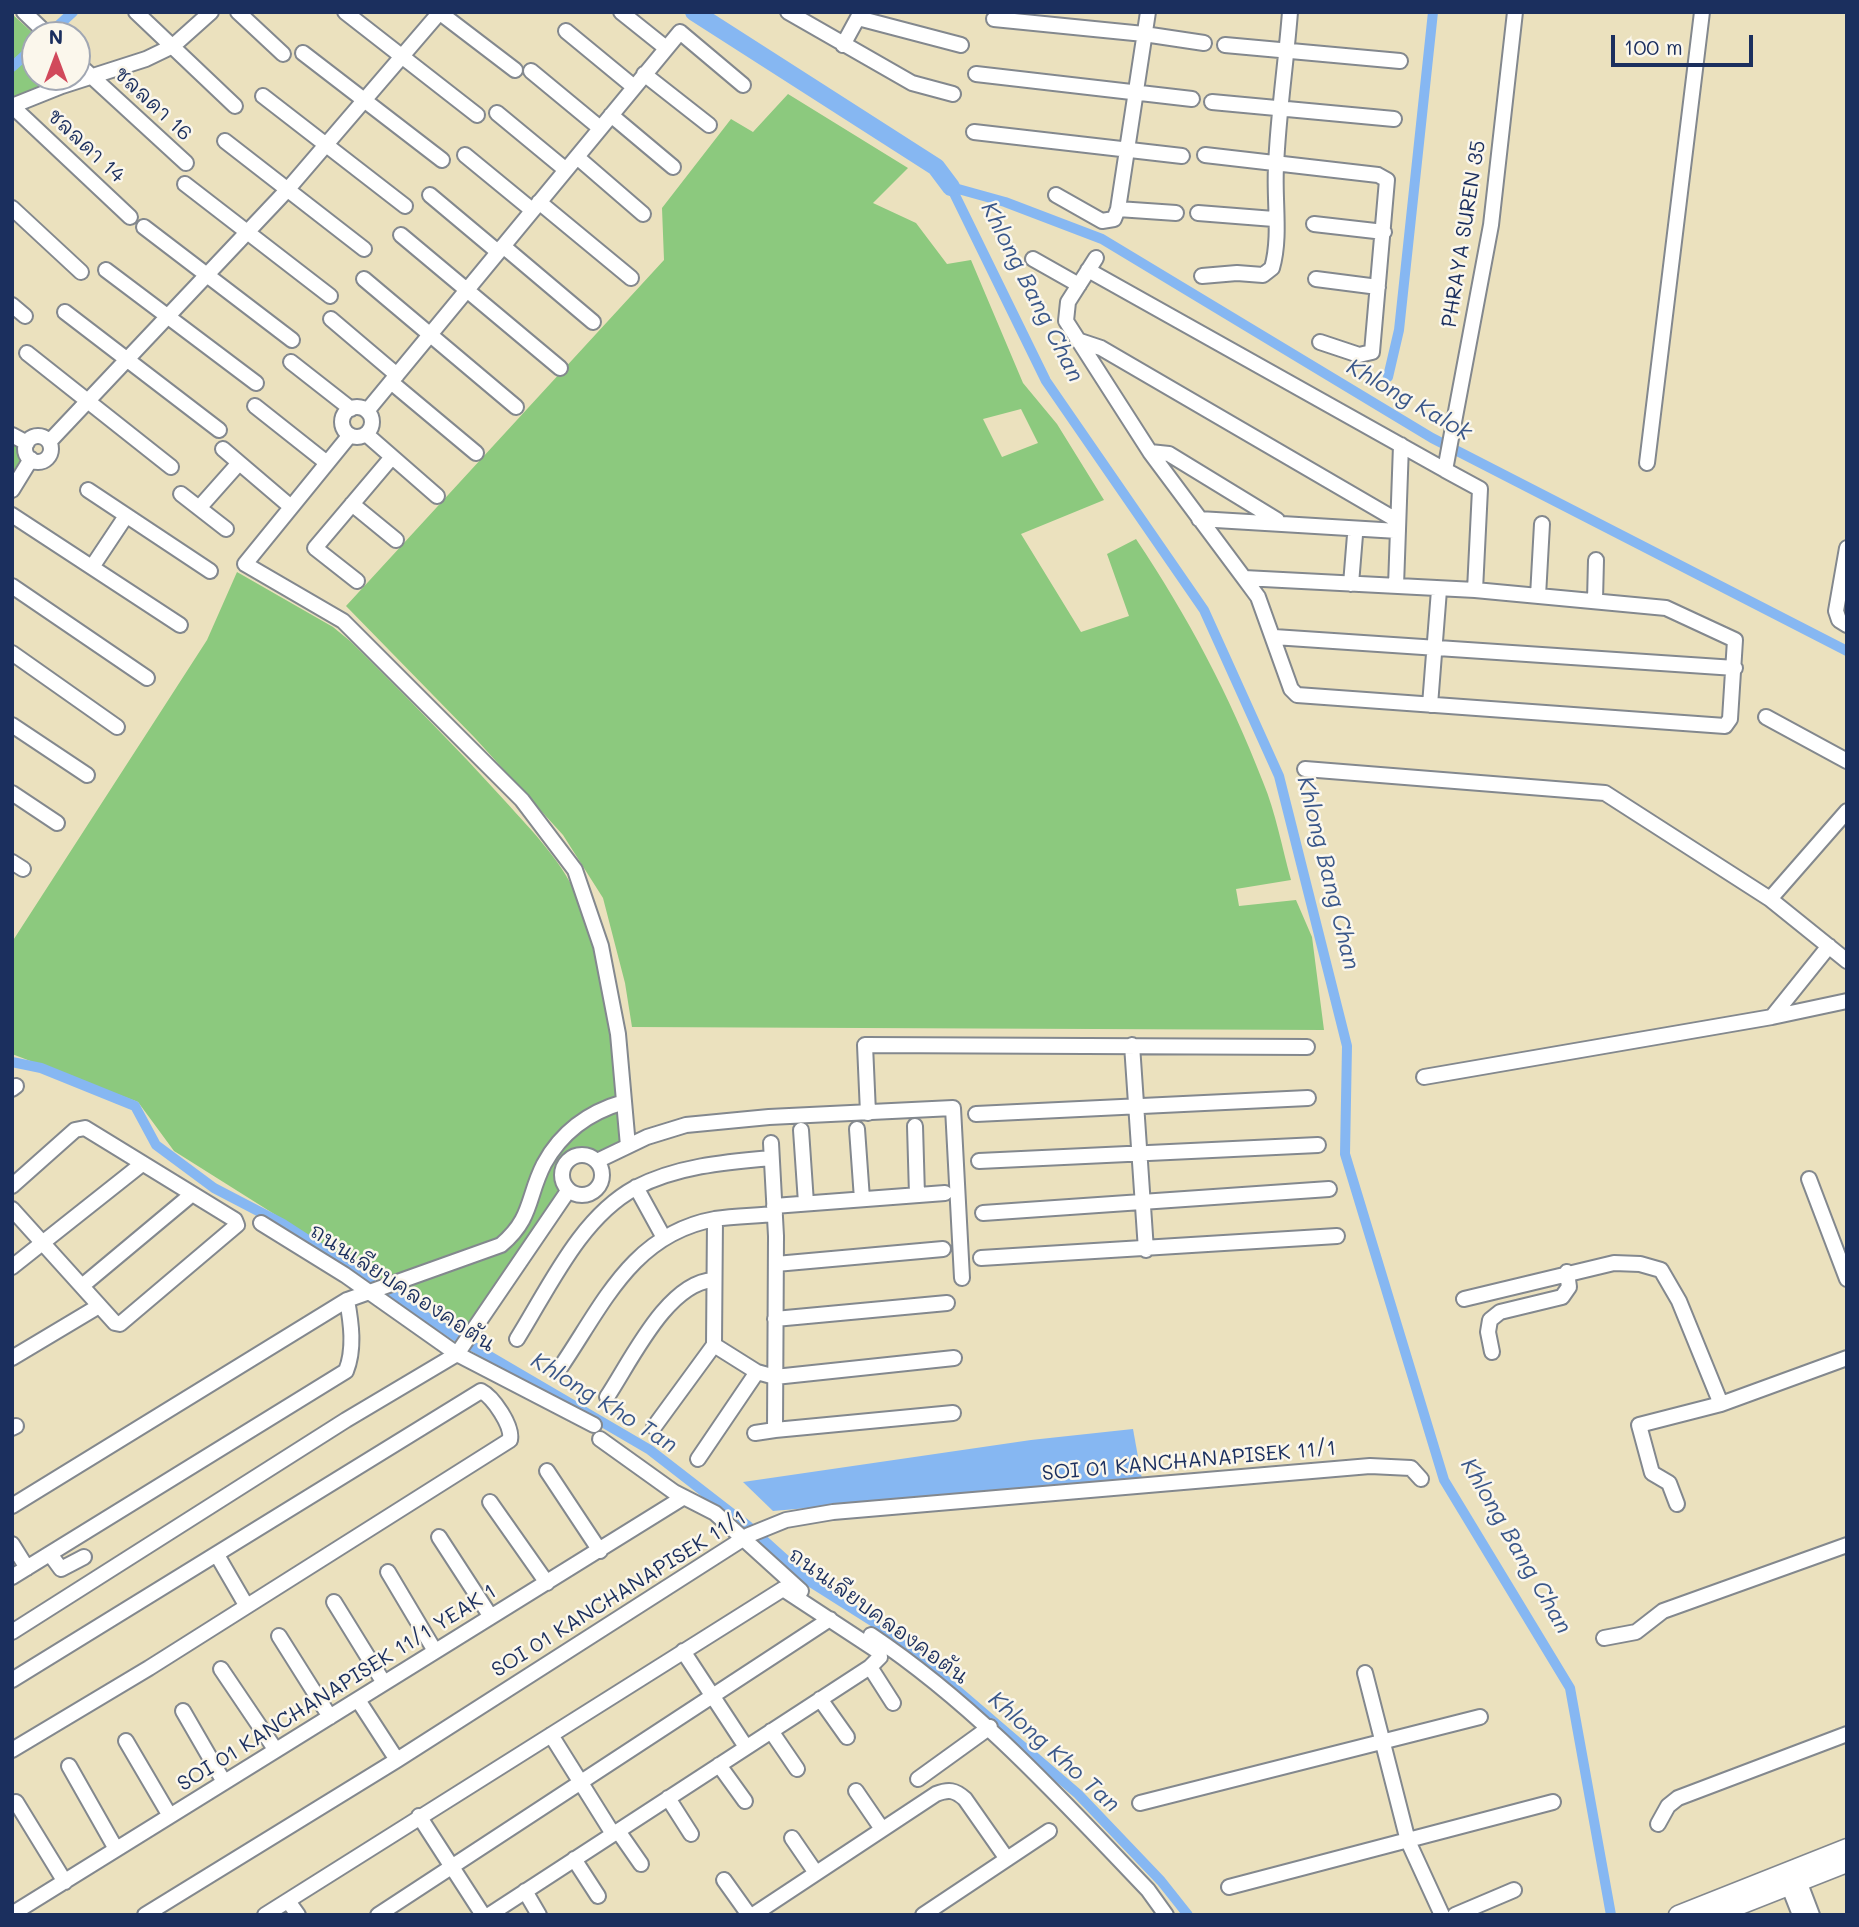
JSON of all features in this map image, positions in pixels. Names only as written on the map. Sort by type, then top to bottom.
[{"type":"main road","points":[[1715,1915],[1847,1848]]},
{"type":"main road","points":[[1678,1915],[1791,1877],[1847,1863]]},
{"type":"street","points":[[136,12],[234,106]]},
{"type":"street","points":[[91,76],[146,59],[173,46],[211,12]]},
{"type":"street","points":[[238,12],[284,54]]},
{"type":"street","points":[[345,12],[477,115]]},
{"type":"street","points":[[27,443],[26,453],[31,459],[38,461],[48,457],[49,442],[288,189],[440,12],[515,70]]},
{"type":"street","points":[[621,12],[666,48]]},
{"type":"street","points":[[788,12],[922,88],[953,94]]},
{"type":"street","points":[[1055,195],[1107,222],[1114,219],[1118,209],[1148,12]]},
{"type":"street","points":[[1202,276],[1268,273],[1276,252],[1276,164],[1290,12]]},
{"type":"street","name":"PHRAYA SUREN 35","points":[[1445,466],[1490,232],[1515,12]]},
{"type":"street","points":[[1647,463],[1702,12]]},
{"type":"street","points":[[843,45],[860,15],[961,45]]},
{"type":"street","points":[[994,19],[1144,34],[1204,43]]},
{"type":"street","points":[[566,31],[634,87]]},
{"type":"street","points":[[367,411],[680,32],[743,85]]},
{"type":"street","points":[[1224,45],[1400,61]]},
{"type":"street","points":[[303,53],[442,160]]},
{"type":"street","points":[[531,71],[600,128]]},
{"type":"street","points":[[645,74],[709,125]]},
{"type":"street","points":[[976,74],[1192,99]]},
{"type":"street","name":"ชลลดา 16","points":[[91,76],[186,163]]},
{"type":"street","points":[[12,106],[52,91]]},
{"type":"street","points":[[262,96],[405,206]]},
{"type":"street","points":[[1212,102],[1394,119]]},
{"type":"street","name":"ชลลดา 14","points":[[12,106],[130,217]]},
{"type":"street","points":[[497,113],[566,170]]},
{"type":"street","points":[[611,115],[673,167]]},
{"type":"street","points":[[974,132],[1182,156]]},
{"type":"street","points":[[225,141],[364,249]]},
{"type":"street","points":[[465,155],[631,278]]},
{"type":"street","points":[[1205,155],[1381,176],[1388,187],[1370,354],[1359,355],[1320,342]]},
{"type":"street","points":[[577,157],[643,214]]},
{"type":"street","points":[[185,184],[330,296]]},
{"type":"street","points":[[430,195],[593,321]]},
{"type":"street","points":[[12,208],[81,272]]},
{"type":"street","points":[[1118,209],[1176,213]]},
{"type":"street","points":[[1198,213],[1274,219]]},
{"type":"street","points":[[1314,224],[1384,232]]},
{"type":"street","points":[[145,227],[205,276],[292,340]]},
{"type":"street","points":[[401,235],[468,288],[559,368]]},
{"type":"street","points":[[1032,259],[1079,285]]},
{"type":"street","points":[[1244,578],[1475,590],[1666,608],[1735,640],[1730,719],[1725,726],[1297,695],[1291,689],[1258,597],[1150,452],[1077,340],[1065,314],[1092,264],[1401,445],[1445,466],[1480,489],[1475,590]]},
{"type":"street","points":[[106,270],[256,383]]},
{"type":"street","points":[[364,279],[516,407]]},
{"type":"street","points":[[1317,279],[1378,287]]},
{"type":"street","points":[[12,305],[26,316]]},
{"type":"street","points":[[65,312],[219,430]]},
{"type":"street","points":[[331,319],[476,453]]},
{"type":"street","points":[[1077,340],[1101,348],[1398,526]]},
{"type":"street","points":[[27,353],[171,467]]},
{"type":"street","points":[[291,362],[351,408],[361,407],[367,411],[373,422],[366,434],[357,437],[349,435],[342,421],[351,408]]},
{"type":"street","points":[[255,406],[327,463]]},
{"type":"street","points":[[366,434],[437,496]]},
{"type":"street","points":[[12,435],[27,443]]},
{"type":"street","points":[[349,435],[245,564],[343,621],[522,800],[578,876],[601,946],[618,1034],[628,1146]]},
{"type":"street","points":[[27,443],[38,436],[49,442]]},
{"type":"street","points":[[1396,586],[1401,445]]},
{"type":"street","points":[[223,449],[291,507]]},
{"type":"street","points":[[1150,452],[1169,454],[1278,521]]},
{"type":"street","points":[[357,581],[315,548],[392,457]]},
{"type":"street","points":[[12,490],[31,459]]},
{"type":"street","points":[[200,508],[239,463]]},
{"type":"street","points":[[88,490],[210,571]]},
{"type":"street","points":[[181,494],[226,529]]},
{"type":"street","points":[[352,504],[397,540]]},
{"type":"street","points":[[12,514],[180,625]]},
{"type":"street","points":[[92,567],[126,516]]},
{"type":"street","points":[[1199,519],[1398,526]]},
{"type":"street","points":[[1538,596],[1542,524]]},
{"type":"street","points":[[1351,584],[1355,535]]},
{"type":"street","points":[[1847,548],[1836,611],[1839,620],[1847,625]]},
{"type":"street","points":[[1595,560],[1595,600]]},
{"type":"street","points":[[12,586],[147,678]]},
{"type":"street","points":[[1430,705],[1438,590]]},
{"type":"street","points":[[1274,637],[1735,668]]},
{"type":"street","points":[[12,653],[117,727]]},
{"type":"street","points":[[1766,717],[1847,761]]},
{"type":"street","points":[[12,725],[87,775]]},
{"type":"street","points":[[1305,769],[1605,793],[1770,899],[1847,961]]},
{"type":"street","points":[[12,793],[58,823]]},
{"type":"street","points":[[1770,899],[1847,811]]},
{"type":"street","points":[[1772,1017],[1829,946]]},
{"type":"street","points":[[1424,1077],[1772,1017],[1847,1001]]},
{"type":"street","points":[[868,1113],[865,1045],[1307,1047]]},
{"type":"street","points":[[1132,1045],[1146,1250]]},
{"type":"street","points":[[976,1114],[1308,1098]]},
{"type":"street","points":[[12,1506],[347,1300],[501,1245],[519,1230],[544,1164],[561,1140],[576,1123],[600,1109],[624,1102]]},
{"type":"street","points":[[597,1161],[628,1146],[686,1125],[769,1117],[953,1108],[962,1278]]},
{"type":"street","points":[[769,1117],[776,1264],[775,1430]]},
{"type":"street","points":[[915,1126],[917,1195]]},
{"type":"street","points":[[12,1186],[80,1127],[235,1220],[237,1227],[125,1322],[115,1323],[12,1209]]},
{"type":"street","points":[[857,1129],[862,1199]]},
{"type":"street","points":[[801,1130],[806,1203]]},
{"type":"street","points":[[517,1339],[581,1237],[612,1204],[636,1187],[771,1145]]},
{"type":"street","points":[[979,1161],[1318,1145]]},
{"type":"street","points":[[576,1154],[588,1155],[597,1161],[602,1178],[593,1192],[576,1195],[568,1191],[562,1181],[561,1170],[567,1160],[576,1154]]},
{"type":"street","points":[[12,1267],[142,1164]]},
{"type":"street","points":[[1809,1179],[1847,1279]]},
{"type":"street","points":[[636,1187],[664,1238]]},
{"type":"street","points":[[983,1213],[1329,1189]]},
{"type":"street","points":[[12,1632],[459,1351],[475,1332],[568,1191]]},
{"type":"street","points":[[560,1368],[633,1260],[664,1238],[715,1219],[806,1203],[945,1193]]},
{"type":"street","points":[[82,1286],[191,1195]]},
{"type":"street","points":[[654,1427],[714,1345],[715,1219]]},
{"type":"street","name":"ถนนเลียบคลองคอตัน","points":[[261,1223],[377,1289],[459,1351],[597,1432],[684,1497],[752,1534],[794,1587],[901,1655],[990,1727],[1148,1890],[1166,1915]]},
{"type":"street","points":[[981,1258],[1146,1250],[1337,1236]]},
{"type":"street","points":[[776,1264],[943,1249]]},
{"type":"street","points":[[1464,1299],[1567,1272],[1615,1263],[1640,1264],[1661,1270],[1679,1301],[1721,1404]]},
{"type":"street","points":[[1492,1352],[1488,1332],[1490,1320],[1500,1312],[1562,1297],[1569,1284],[1567,1272]]},
{"type":"street","points":[[607,1397],[672,1299],[689,1285],[713,1280]]},
{"type":"street","points":[[12,1577],[346,1371],[351,1321],[347,1300]]},
{"type":"street","points":[[775,1319],[947,1303]]},
{"type":"street","points":[[12,1358],[99,1306]]},
{"type":"street","points":[[714,1345],[757,1372],[775,1377],[954,1358]]},
{"type":"street","points":[[1677,1504],[1669,1483],[1652,1473],[1639,1425],[1721,1404],[1847,1358]]},
{"type":"street","points":[[698,1459],[757,1372]]},
{"type":"street","points":[[12,1680],[481,1391],[498,1410],[510,1431],[510,1440],[365,1534],[12,1750]]},
{"type":"street","points":[[755,1433],[953,1413]]},
{"type":"street","name":"SOI 01 KANCHANAPISEK 11/1","points":[[145,1915],[752,1534],[802,1516],[1305,1470],[1398,1466],[1411,1468],[1420,1479]]},
{"type":"street","points":[[548,1471],[600,1551]]},
{"type":"street","name":"SOI 01 KANCHANAPISEK 11/1 YEAK 1","points":[[12,1914],[684,1497]]},
{"type":"street","points":[[490,1502],[547,1583]]},
{"type":"street","points":[[439,1536],[491,1617]]},
{"type":"street","points":[[12,1544],[27,1568]]},
{"type":"street","points":[[1604,1638],[1636,1632],[1662,1611],[1847,1545]]},
{"type":"street","points":[[50,1554],[61,1569],[84,1557]]},
{"type":"street","points":[[217,1555],[246,1605]]},
{"type":"street","points":[[388,1572],[435,1651]]},
{"type":"street","points":[[265,1915],[783,1589],[879,1652],[880,1657],[870,1667],[489,1915]]},
{"type":"street","points":[[334,1602],[384,1683]]},
{"type":"street","points":[[378,1915],[830,1619]]},
{"type":"street","points":[[279,1636],[330,1717]]},
{"type":"street","points":[[683,1651],[746,1747]]},
{"type":"street","points":[[870,1667],[893,1703]]},
{"type":"street","points":[[220,1669],[275,1749]]},
{"type":"street","points":[[1365,1673],[1408,1841],[1442,1915]]},
{"type":"street","points":[[820,1699],[847,1737]]},
{"type":"street","points":[[358,1700],[397,1759]]},
{"type":"street","points":[[183,1712],[224,1782]]},
{"type":"street","points":[[1140,1802],[1480,1717]]},
{"type":"street","points":[[918,1779],[990,1727]]},
{"type":"street","points":[[771,1731],[797,1769]]},
{"type":"street","points":[[1658,1824],[1668,1806],[1678,1798],[1847,1734]]},
{"type":"street","points":[[551,1735],[580,1782],[641,1864]]},
{"type":"street","points":[[126,1741],[170,1816]]},
{"type":"street","points":[[719,1765],[745,1801]]},
{"type":"street","points":[[69,1766],[116,1849]]},
{"type":"street","points":[[724,1880],[751,1915],[936,1794],[947,1790],[957,1791],[1007,1859]]},
{"type":"street","points":[[856,1791],[882,1829]]},
{"type":"street","points":[[668,1798],[691,1834]]},
{"type":"street","points":[[16,1802],[65,1882]]},
{"type":"street","points":[[1230,1887],[1553,1802]]},
{"type":"street","points":[[419,1816],[483,1915]]},
{"type":"street","points":[[923,1915],[1049,1831]]},
{"type":"street","points":[[792,1838],[816,1873]]},
{"type":"street","points":[[574,1859],[598,1896]]},
{"type":"street","points":[[1791,1877],[1800,1915]]},
{"type":"street","points":[[1791,1877],[1812,1915]]},
{"type":"street","points":[[1455,1915],[1514,1890]]},
{"type":"street","points":[[525,1891],[539,1915]]},
{"type":"street","points":[[288,1900],[298,1915]]},
{"type":"green space","points":[[12,14],[21,22],[21,91],[41,91],[12,104]]},
{"type":"green space","points":[[788,94],[908,168],[873,203],[916,223],[947,264],[971,260],[1023,383],[1057,424],[1104,500],[1021,534],[1081,632],[1129,616],[1107,554],[1136,539],[1173,597],[1222,687],[1250,750],[1272,806],[1291,880],[1236,889],[1239,906],[1296,900],[1312,937],[1324,1030],[632,1027],[625,983],[603,898],[563,835],[475,738],[346,606],[664,260],[662,208],[731,119],[753,132]],"holes":[[[1021,409],[1038,443],[1002,457],[983,419]]]},
{"type":"green space","points":[[12,438],[24,453],[12,474]]},
{"type":"green space","points":[[237,572],[333,627],[409,700],[486,780],[547,849],[573,888],[591,931],[610,1023],[620,1148],[601,1154],[582,1149],[563,1158],[557,1169],[558,1191],[470,1330],[317,1241],[174,1151],[138,1102],[12,1054],[12,942],[207,640]]},
{"type":"water","points":[[1133,1429],[1142,1479],[773,1511],[743,1482],[1031,1440]]},
{"type":"waterway","points":[[63,21],[73,12]]},
{"type":"waterway","name":"Khlong Bang Chan","points":[[694,12],[936,167],[951,187]]},
{"type":"waterway","points":[[1388,377],[1399,330],[1433,12]]},
{"type":"waterway","points":[[12,67],[21,59]]},
{"type":"waterway","name":"Khlong Bang Chan","points":[[951,187],[1046,381],[1204,610],[1279,776],[1347,1046],[1345,1154],[1444,1480],[1570,1688],[1611,1915]]},
{"type":"waterway","name":"Khlong Kalok","points":[[951,187],[1005,202],[1102,239],[1432,438],[1847,651]]},
{"type":"waterway","name":"Khlong Kho Tan","points":[[12,1062],[41,1068],[135,1106],[156,1145],[214,1188],[283,1224],[462,1340],[650,1450],[748,1526],[809,1581],[888,1631],[1078,1794],[1161,1881],[1188,1915]]}]
